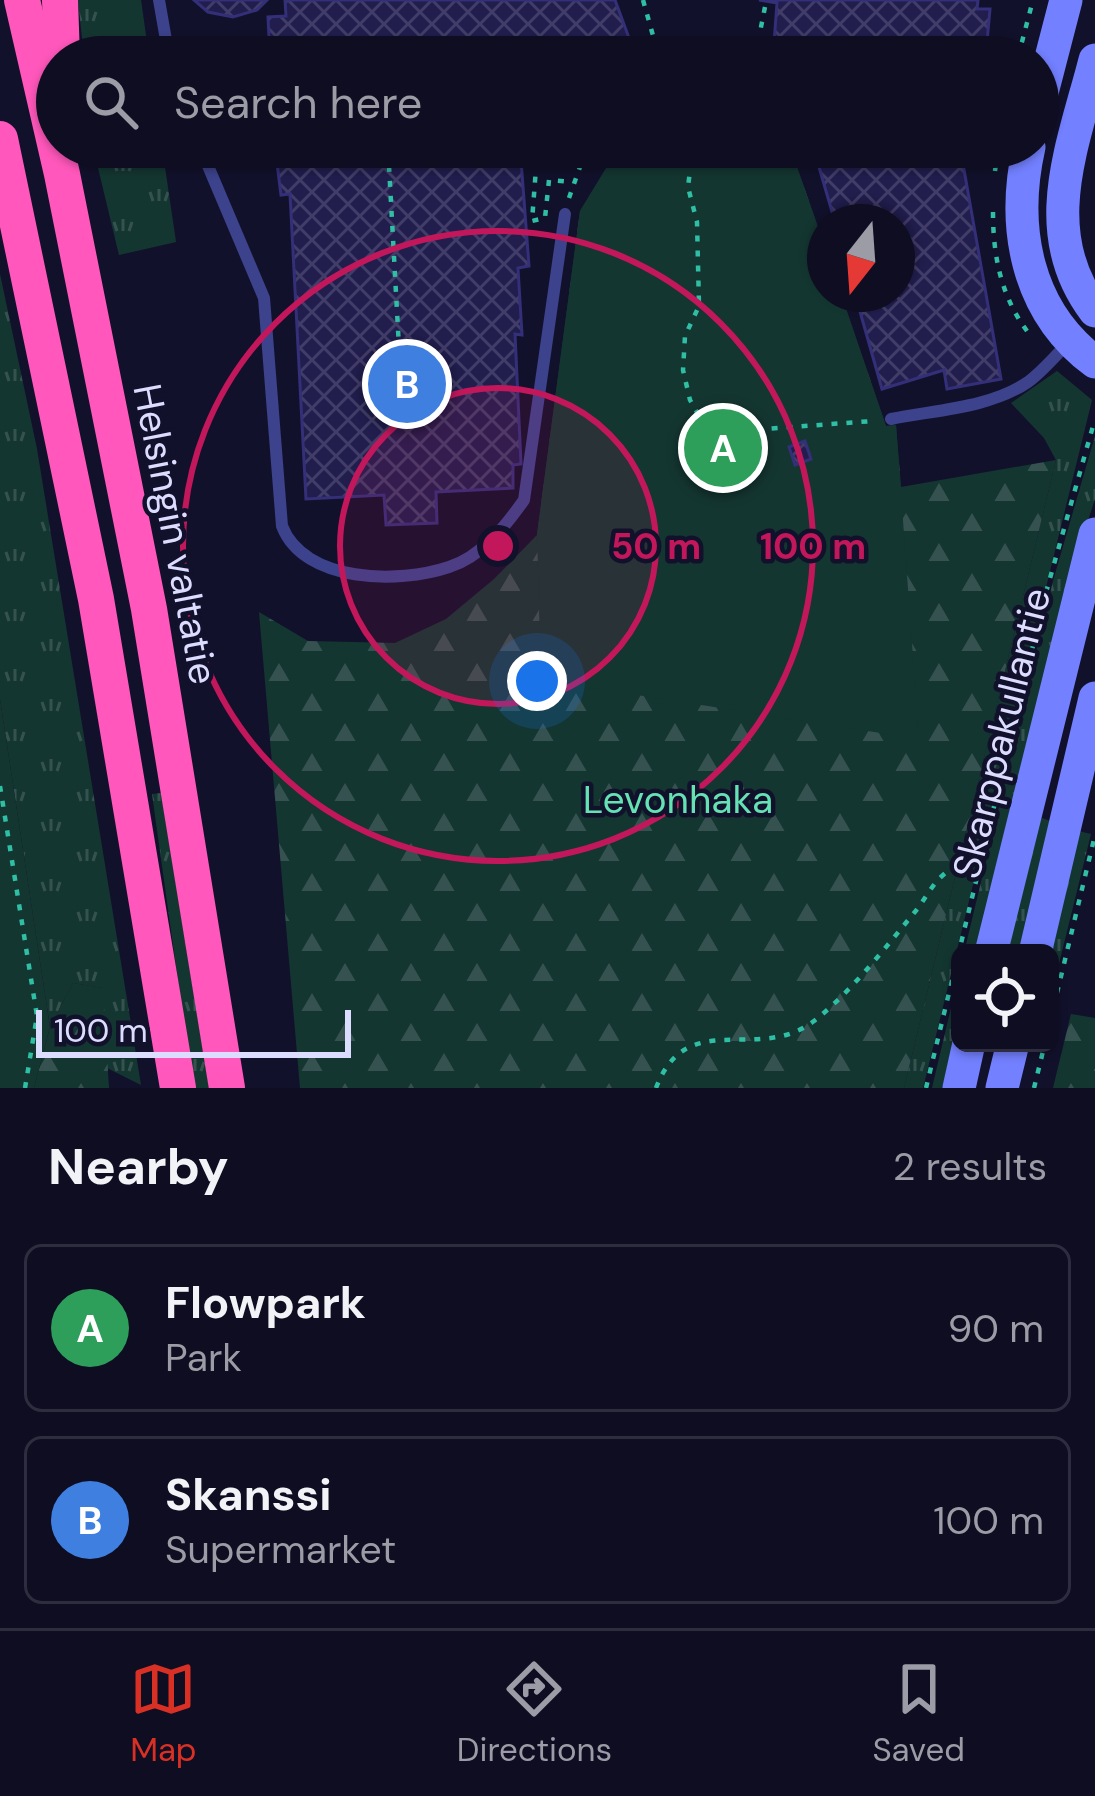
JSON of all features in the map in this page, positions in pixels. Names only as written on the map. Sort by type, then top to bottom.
[{"type":"highway","name":"Helsingin valtatie","points":[[22,0],[36,56]]},
{"type":"highway","points":[[60,0],[61,36]]},
{"type":"highway","points":[[0,139],[128,743],[178,1088]]},
{"type":"highway","name":"Helsingin valtatie","points":[[63,168],[226,1088]]},
{"type":"main road","points":[[1057,36],[1066,0]]},
{"type":"main road","points":[[1095,60],[1066,177],[1061,230],[1072,273],[1095,311]]},
{"type":"main road","points":[[1026,168],[1024,251],[1046,310],[1083,351]]},
{"type":"main road","name":"Skarppakullantie","points":[[993,944],[1095,534]]},
{"type":"main road","points":[[1038,944],[1085,790],[1095,698]]},
{"type":"main road","points":[[958,1088],[967,1052]]},
{"type":"main road","points":[[1002,1088],[1011,1052]]},
{"type":"lane","points":[[159,0],[165,36]]},
{"type":"lane","points":[[209,168],[264,298],[277,498],[287,538],[322,567],[386,577],[452,567],[501,533],[524,500],[565,214]]},
{"type":"lane","points":[[891,418],[984,402],[1083,351]]},
{"type":"lane","points":[[1033,776],[1085,790]]},
{"type":"path","points":[[643,0],[652,36]]},
{"type":"path","points":[[1024,36],[1033,0]]},
{"type":"path","points":[[759,36],[766,2]]},
{"type":"path","points":[[389,168],[401,385]]},
{"type":"path","points":[[533,168],[532,221],[545,218],[549,180],[573,182]]},
{"type":"path","points":[[565,214],[579,168]]},
{"type":"path","points":[[690,168],[699,306],[686,336],[683,370],[690,400],[709,433],[891,418]]},
{"type":"path","points":[[926,1088],[1045,596],[1095,419]]},
{"type":"path","points":[[0,785],[37,1016],[25,1088]]},
{"type":"path","points":[[1059,985],[1095,835]]},
{"type":"path","points":[[656,1088],[678,1051],[692,1042],[768,1040],[812,1023],[918,909],[939,878],[965,859],[982,856]]},
{"type":"path","points":[[1034,1088],[1043,1052]]},
{"type":"green space","points":[[78,0],[141,0],[146,36],[82,36]]},
{"type":"green space","points":[[98,168],[165,168],[176,242],[119,255]]},
{"type":"green space","name":"Levonhaka","points":[[606,168],[797,168],[810,204],[807,312],[847,312],[886,426],[896,425],[901,487],[1056,460],[904,1088],[300,1088],[259,612],[308,641],[395,643],[446,619],[537,535],[580,211]]},
{"type":"green space","points":[[606,168],[797,168],[810,204],[807,312],[847,312],[886,426],[896,425],[919,739],[541,680],[537,534],[580,211]]},
{"type":"green space","points":[[0,274],[37,449],[141,1085],[107,1068],[102,988],[73,983],[50,1027],[0,699]]},
{"type":"green space","points":[[1057,371],[1092,400],[958,944],[951,944],[951,974],[923,1088],[904,1088],[1056,460],[1044,438],[1011,403]]},
{"type":"green space","points":[[1095,436],[1095,499],[1074,563],[981,944],[966,944],[1053,581]]},
{"type":"green space","points":[[0,699],[50,1027],[34,1088],[0,1088]]},
{"type":"green space","points":[[161,793],[209,1088],[193,1088],[152,794]]},
{"type":"green space","points":[[1042,818],[1053,822],[1024,944],[1004,944],[1033,833]]},
{"type":"green space","points":[[1074,830],[1091,834],[1059,964],[1059,944],[1052,944]]},
{"type":"green space","points":[[73,983],[103,988],[109,1088],[34,1088],[50,1027]]},
{"type":"green space","points":[[951,1008],[951,1052],[956,1052],[947,1088],[932,1088]]},
{"type":"green space","points":[[1071,1014],[1095,1018],[1095,1088],[1053,1088]]},
{"type":"building","points":[[194,0],[267,0],[257,10],[233,17],[208,12]]},
{"type":"building","points":[[285,0],[615,0],[628,36],[269,36],[268,17],[286,16]]},
{"type":"building","points":[[759,0],[978,0],[977,9],[990,9],[988,36],[775,36],[777,3]]},
{"type":"building","points":[[278,168],[522,168],[529,266],[518,268],[522,335],[515,334],[521,464],[513,465],[513,488],[436,492],[437,523],[386,525],[384,495],[306,499],[290,194],[281,195]]},
{"type":"building","points":[[819,168],[964,168],[1001,379],[947,389],[944,370],[882,389],[860,312],[915,312],[915,204],[830,204]]},
{"type":"building","points":[[725,435],[739,465],[724,472],[710,443]]},
{"type":"building","points":[[805,441],[811,459],[795,465],[789,447]]},
{"type":"place","name":"Skanssi","points":[[407,384]]},
{"type":"place","name":"Flowpark","points":[[723,448]]}]
